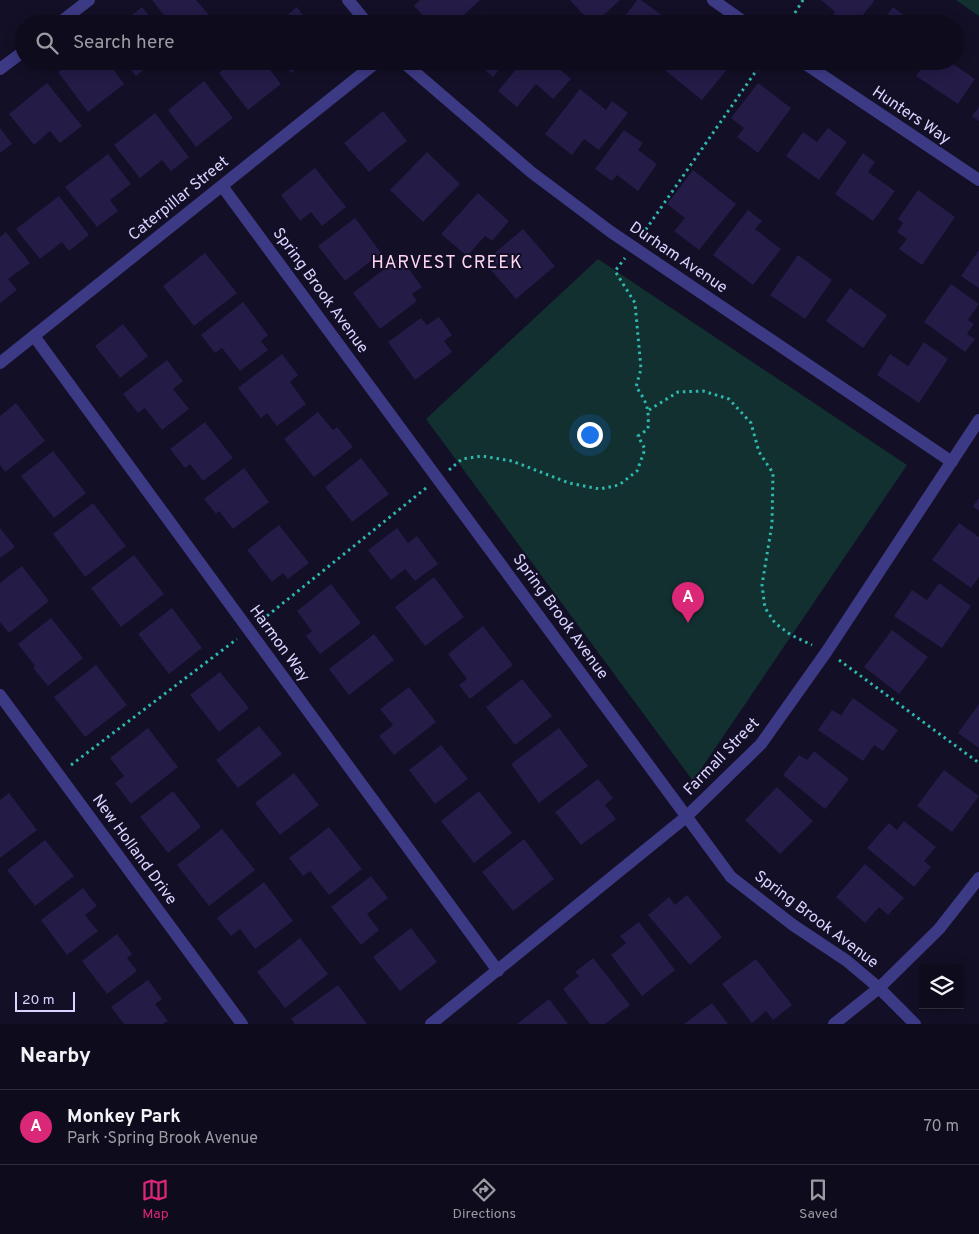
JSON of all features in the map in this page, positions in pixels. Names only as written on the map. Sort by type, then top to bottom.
[{"type":"street","points":[[70,15],[89,0]]},
{"type":"street","points":[[348,0],[360,15]]},
{"type":"street","points":[[713,0],[734,15]]},
{"type":"street","points":[[0,69],[15,58]]},
{"type":"street","name":"Caterpillar Street","points":[[0,363],[367,70]]},
{"type":"street","name":"Durham Avenue","points":[[412,70],[531,172],[633,248],[952,462]]},
{"type":"street","name":"Hunters Way","points":[[814,70],[979,180]]},
{"type":"street","name":"Spring Brook Avenue","points":[[222,186],[731,877],[793,925],[847,961],[879,988],[915,1024]]},
{"type":"street","name":"Harmon Way","points":[[34,336],[498,970]]},
{"type":"street","name":"Farmall Street","points":[[431,1024],[686,817],[761,744],[827,651],[979,420]]},
{"type":"street","name":"New Holland Drive","points":[[0,695],[242,1024]]},
{"type":"street","points":[[834,1024],[879,988],[939,929],[979,878]]},
{"type":"path","points":[[794,15],[803,0]]},
{"type":"path","points":[[59,774],[249,631],[462,459],[482,456],[512,461],[569,483],[600,489],[620,485],[637,471],[645,449],[638,436],[648,429],[649,410],[636,387],[640,369],[634,302],[615,272],[757,70]]},
{"type":"path","points":[[649,410],[678,392],[703,391],[729,399],[751,423],[759,452],[773,473],[772,524],[762,585],[765,608],[775,623],[790,635],[827,651],[979,763]]},
{"type":"green space","points":[[956,0],[979,0],[979,16]]},
{"type":"green space","points":[[598,259],[907,465],[693,781],[426,419]]},
{"type":"building","points":[[152,0],[196,0],[209,15],[164,15]]},
{"type":"building","points":[[420,0],[480,0],[464,15],[422,15],[414,6]]},
{"type":"building","points":[[570,0],[620,0],[604,15],[584,15]]},
{"type":"building","points":[[637,0],[641,0],[662,15],[626,15]]},
{"type":"building","points":[[821,0],[874,1],[863,15],[833,15],[835,12]]},
{"type":"building","points":[[142,7],[149,15],[132,15]]},
{"type":"building","points":[[297,7],[303,15],[287,15]]},
{"type":"building","points":[[893,7],[903,15],[887,15]]},
{"type":"building","points":[[61,70],[114,70],[124,84],[88,112],[58,72]]},
{"type":"building","points":[[131,70],[144,70],[136,76]]},
{"type":"building","points":[[222,70],[270,70],[281,84],[248,110],[219,73]]},
{"type":"building","points":[[485,70],[499,70],[493,77]]},
{"type":"building","points":[[516,70],[560,70],[571,79],[553,99],[536,84],[517,107],[498,91]]},
{"type":"building","points":[[667,70],[727,70],[702,100]]},
{"type":"building","points":[[920,70],[962,70],[975,79],[958,104],[916,76]]},
{"type":"building","points":[[204,81],[233,118],[196,147],[168,110]]},
{"type":"building","points":[[47,83],[82,126],[60,143],[50,131],[34,145],[9,114]]},
{"type":"building","points":[[758,83],[791,108],[758,153],[737,137],[744,128],[731,118]]},
{"type":"building","points":[[580,89],[606,110],[612,101],[628,113],[599,150],[584,139],[572,155],[545,134]]},
{"type":"building","points":[[979,107],[979,121],[972,116]]},
{"type":"building","points":[[383,111],[407,141],[369,172],[344,143]]},
{"type":"building","points":[[155,113],[189,157],[171,171],[162,160],[140,178],[114,145]]},
{"type":"building","points":[[0,128],[12,144],[0,153]]},
{"type":"building","points":[[828,128],[847,142],[819,180],[786,156],[803,132],[817,142]]},
{"type":"building","points":[[624,130],[643,143],[638,150],[657,164],[638,191],[617,175],[612,181],[595,169]]},
{"type":"building","points":[[427,152],[460,184],[423,222],[390,190]]},
{"type":"building","points":[[863,153],[875,162],[868,172],[895,191],[873,221],[835,194]]},
{"type":"building","points":[[108,154],[131,184],[110,200],[118,211],[97,227],[65,187]]},
{"type":"building","points":[[315,168],[346,207],[322,226],[311,212],[300,221],[281,195]]},
{"type":"building","points":[[693,170],[736,204],[699,250],[674,231],[685,218],[667,204]]},
{"type":"building","points":[[918,190],[955,217],[922,265],[899,249],[907,239],[897,232],[903,223],[898,219]]},
{"type":"building","points":[[478,193],[509,221],[492,241],[485,236],[467,256],[441,234]]},
{"type":"building","points":[[59,196],[89,235],[69,251],[62,242],[40,259],[16,229]]},
{"type":"building","points":[[748,210],[762,221],[755,229],[781,249],[753,285],[713,255]]},
{"type":"building","points":[[355,218],[381,253],[345,281],[318,246]]},
{"type":"building","points":[[523,229],[555,266],[516,299],[484,262]]},
{"type":"building","points":[[6,232],[30,263],[8,279],[17,290],[0,303],[0,237]]},
{"type":"building","points":[[979,250],[979,288],[961,276]]},
{"type":"building","points":[[205,253],[237,293],[194,326],[163,286]]},
{"type":"building","points":[[798,255],[832,280],[805,319],[770,295]]},
{"type":"building","points":[[400,257],[422,287],[412,294],[417,301],[380,329],[353,293]]},
{"type":"building","points":[[951,284],[979,304],[968,320],[974,324],[967,334],[975,339],[965,352],[924,322]]},
{"type":"building","points":[[850,288],[887,315],[863,348],[826,321]]},
{"type":"building","points":[[243,302],[268,335],[261,341],[268,350],[240,371],[222,348],[215,353],[201,335]]},
{"type":"building","points":[[439,317],[452,335],[444,341],[452,352],[415,380],[388,342],[421,318],[427,325]]},
{"type":"building","points":[[123,324],[148,356],[120,378],[95,346]]},
{"type":"building","points":[[924,342],[948,359],[919,403],[877,375],[890,354],[908,366]]},
{"type":"building","points":[[282,354],[298,375],[290,382],[306,404],[277,426],[267,413],[261,418],[238,388]]},
{"type":"building","points":[[167,360],[183,381],[173,389],[189,409],[162,430],[145,408],[138,413],[123,394]]},
{"type":"building","points":[[16,403],[45,441],[5,472],[0,465],[0,416]]},
{"type":"building","points":[[318,412],[333,430],[337,427],[353,447],[314,477],[284,439]]},
{"type":"building","points":[[205,422],[233,458],[203,481],[190,464],[185,468],[170,449]]},
{"type":"building","points":[[53,451],[86,493],[54,518],[21,476]]},
{"type":"building","points":[[361,458],[389,494],[352,522],[325,487]]},
{"type":"building","points":[[244,468],[269,502],[233,529],[219,511],[216,514],[204,499]]},
{"type":"building","points":[[979,498],[979,511],[973,506]]},
{"type":"building","points":[[93,503],[126,546],[85,577],[53,534]]},
{"type":"building","points":[[959,523],[979,537],[979,577],[971,588],[932,560]]},
{"type":"building","points":[[279,525],[309,563],[288,579],[283,573],[272,582],[247,550]]},
{"type":"building","points":[[0,528],[15,547],[0,558]]},
{"type":"building","points":[[397,528],[408,543],[417,536],[438,564],[415,581],[405,569],[391,580],[368,550]]},
{"type":"building","points":[[134,555],[164,594],[121,627],[91,588]]},
{"type":"building","points":[[22,566],[49,601],[9,633],[0,622],[0,583]]},
{"type":"building","points":[[434,577],[464,617],[425,646],[395,607]]},
{"type":"building","points":[[939,583],[971,606],[942,648],[894,616],[912,590],[927,600]]},
{"type":"building","points":[[331,584],[361,623],[320,654],[306,636],[312,631],[297,611]]},
{"type":"building","points":[[172,608],[202,648],[169,674],[138,634]]},
{"type":"building","points":[[51,618],[83,658],[48,686],[33,668],[35,666],[18,644]]},
{"type":"building","points":[[483,626],[513,665],[470,699],[459,685],[467,679],[448,654]]},
{"type":"building","points":[[892,630],[928,657],[899,694],[864,667]]},
{"type":"building","points":[[374,634],[394,660],[349,695],[329,669]]},
{"type":"building","points":[[96,665],[127,705],[85,737],[54,697]]},
{"type":"building","points":[[220,672],[249,708],[219,732],[190,695]]},
{"type":"building","points":[[522,679],[552,716],[515,745],[486,707]]},
{"type":"building","points":[[409,687],[436,722],[394,755],[379,736],[393,725],[380,709]]},
{"type":"building","points":[[853,698],[898,730],[883,751],[874,745],[863,761],[818,730],[832,710],[841,715]]},
{"type":"building","points":[[979,704],[979,748],[958,733]]},
{"type":"building","points":[[259,726],[282,754],[238,788],[216,760]]},
{"type":"building","points":[[148,728],[178,767],[131,804],[115,783],[124,776],[110,758]]},
{"type":"building","points":[[559,728],[588,766],[539,803],[511,764]]},
{"type":"building","points":[[441,745],[468,779],[435,804],[409,770]]},
{"type":"building","points":[[814,751],[849,779],[825,809],[783,775],[799,755],[807,760]]},
{"type":"building","points":[[944,770],[979,796],[952,832],[917,806]]},
{"type":"building","points":[[294,773],[319,805],[280,835],[255,803]]},
{"type":"building","points":[[598,779],[613,798],[605,805],[616,819],[581,845],[555,812]]},
{"type":"building","points":[[777,787],[813,821],[780,854],[745,820]]},
{"type":"building","points":[[173,791],[201,827],[168,853],[140,817]]},
{"type":"building","points":[[479,791],[512,833],[474,863],[441,821]]},
{"type":"building","points":[[9,793],[37,830],[0,858],[0,800]]},
{"type":"building","points":[[904,821],[936,847],[924,861],[931,867],[914,887],[867,848],[889,823],[897,830]]},
{"type":"building","points":[[329,827],[362,869],[329,895],[310,871],[303,876],[289,858]]},
{"type":"building","points":[[222,829],[255,870],[209,906],[177,865]]},
{"type":"building","points":[[524,839],[554,879],[513,911],[482,872]]},
{"type":"building","points":[[45,840],[74,876],[35,906],[7,870]]},
{"type":"building","points":[[865,864],[904,898],[888,915],[879,907],[865,923],[836,897]]},
{"type":"building","points":[[371,876],[388,898],[367,914],[379,930],[361,945],[331,907]]},
{"type":"building","points":[[264,882],[293,921],[255,949],[240,929],[231,936],[217,918]]},
{"type":"building","points":[[83,888],[97,906],[85,915],[98,931],[67,955],[41,920]]},
{"type":"building","points":[[687,895],[722,937],[690,965],[648,915],[669,897],[675,905]]},
{"type":"building","points":[[639,922],[675,970],[642,996],[611,955],[626,943],[620,936]]},
{"type":"building","points":[[411,928],[437,962],[400,991],[373,957]]},
{"type":"building","points":[[117,934],[132,954],[127,958],[137,971],[107,994],[82,961]]},
{"type":"building","points":[[300,938],[328,974],[285,1008],[257,972]]},
{"type":"building","points":[[593,958],[630,1005],[605,1024],[590,1024],[563,989],[579,976],[575,972]]},
{"type":"building","points":[[756,959],[792,1005],[773,1020],[766,1011],[752,1023],[722,984]]},
{"type":"building","points":[[148,980],[162,999],[155,1004],[168,1021],[163,1024],[124,1024],[111,1007]]},
{"type":"building","points":[[338,985],[367,1024],[295,1024],[291,1019]]},
{"type":"building","points":[[549,999],[568,1024],[517,1024]]},
{"type":"building","points":[[712,1003],[728,1024],[684,1024]]},
{"type":"place","name":"Monkey Park","points":[[688,623]]},
{"type":"district","name":"HARVEST CREEK","points":[[447,263]]}]
